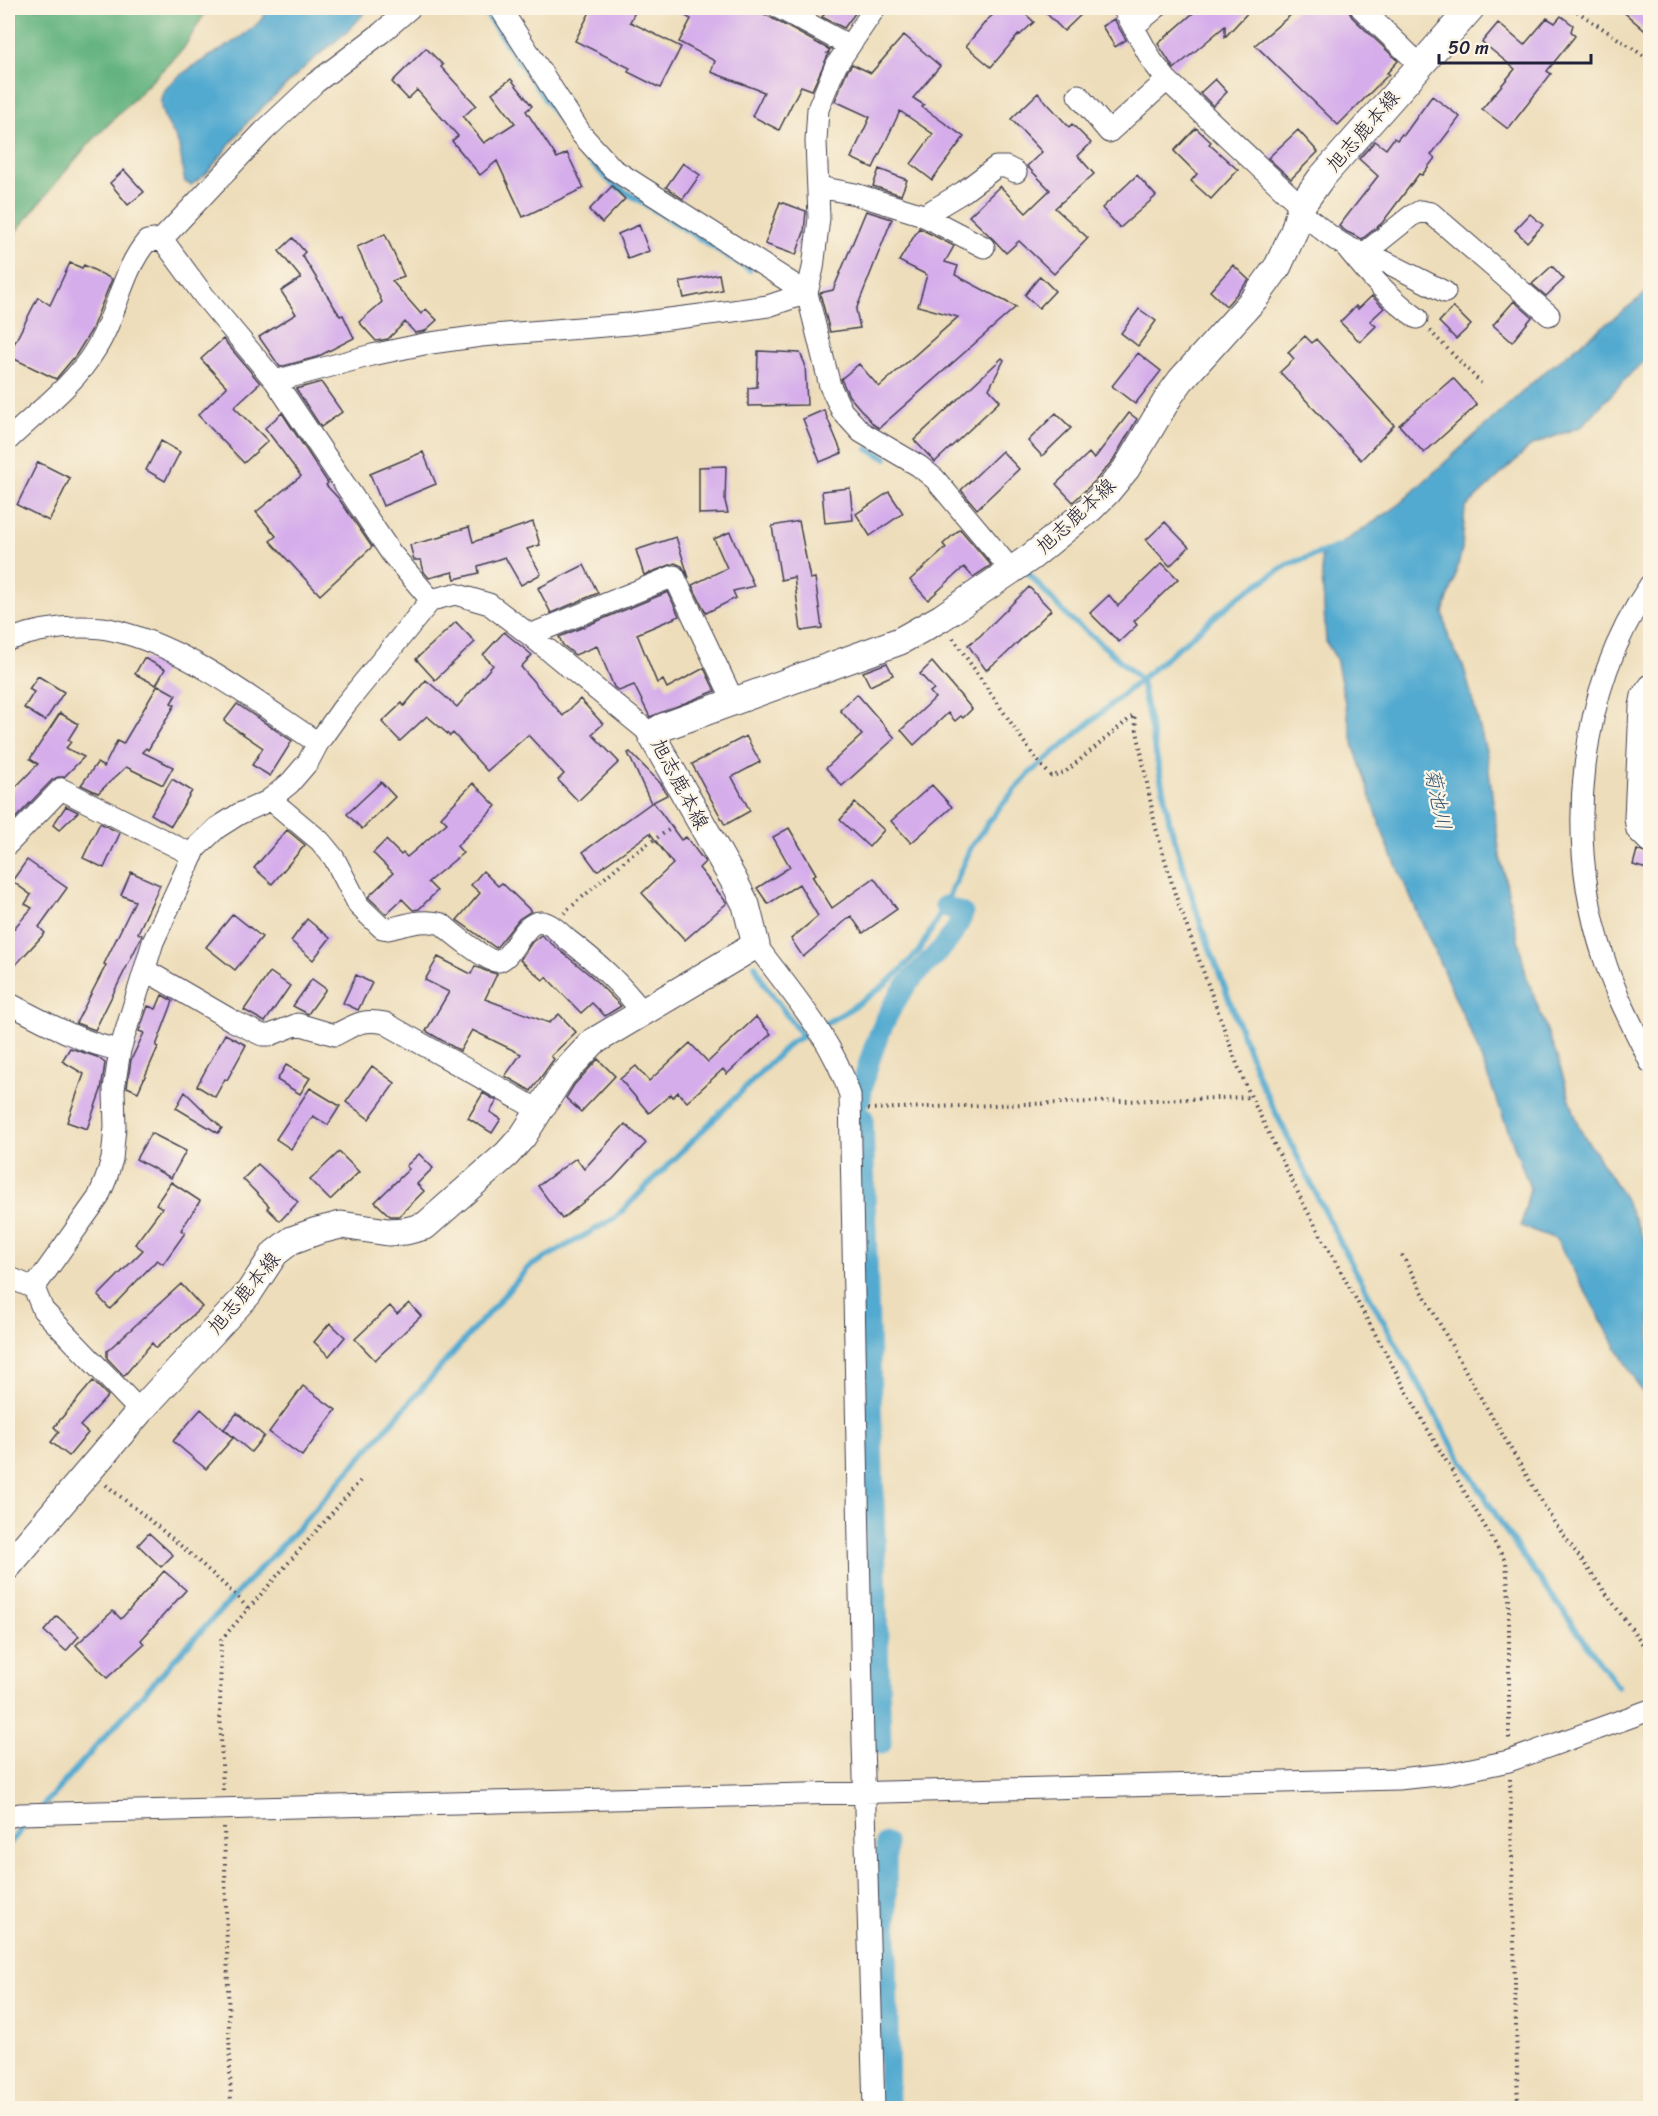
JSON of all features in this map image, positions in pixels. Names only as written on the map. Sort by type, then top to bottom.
[{"type":"main road","name":"旭志鹿本線","points":[[8,1566],[140,1411],[248,1294],[275,1253],[292,1240],[341,1225],[388,1232],[406,1231],[425,1226],[507,1154],[523,1136],[562,1075],[593,1042],[756,945],[746,905],[651,734],[663,727],[900,641],[941,618],[1031,558],[1090,508],[1126,469],[1181,380],[1255,298],[1278,266],[1294,231],[1300,208],[1321,178],[1471,8]]},
{"type":"street","points":[[8,440],[46,406],[95,352],[112,318],[137,252],[147,241],[162,239],[264,131],[315,83],[410,8]]},
{"type":"street","points":[[500,8],[582,135],[613,169],[807,293]]},
{"type":"street","points":[[779,8],[848,45]]},
{"type":"street","points":[[875,8],[835,67],[818,109],[816,152],[819,187],[818,228],[807,293],[830,386],[842,411],[861,432],[919,465],[935,479],[1012,571]]},
{"type":"street","points":[[1123,8],[1152,61],[1172,85],[1300,208],[1356,250],[1445,292]]},
{"type":"street","points":[[1133,27],[1156,8]]},
{"type":"street","points":[[1361,8],[1420,65]]},
{"type":"street","points":[[1078,95],[1109,132],[1172,85]]},
{"type":"street","points":[[1118,141],[1172,85]]},
{"type":"street","points":[[923,216],[963,192],[996,167],[1005,167],[1016,172]]},
{"type":"street","points":[[819,187],[855,194],[923,216],[984,246]]},
{"type":"street","points":[[1356,250],[1421,211],[1431,213],[1549,315]]},
{"type":"street","points":[[162,239],[204,296],[275,381],[391,553],[431,600]]},
{"type":"street","points":[[1356,250],[1368,274],[1403,308],[1417,318]]},
{"type":"street","points":[[275,381],[372,355],[424,344],[481,336],[629,324],[733,311],[768,306],[807,293]]},
{"type":"street","points":[[530,635],[674,576],[734,702]]},
{"type":"street","points":[[1650,585],[1627,624],[1596,707],[1587,751],[1582,812],[1588,889],[1604,958],[1650,1058]]},
{"type":"street","points":[[34,1288],[98,1198],[106,1179],[112,1159],[115,1127],[114,1089],[120,1050],[153,942],[196,848],[217,828],[270,799],[290,783],[308,762],[318,743],[373,670],[431,600],[455,594],[489,604],[651,734]]},
{"type":"street","points":[[8,640],[25,634],[65,627],[104,628],[145,639],[181,656],[318,743]]},
{"type":"street","points":[[1650,685],[1642,696],[1640,706],[1635,818],[1637,830],[1650,843]]},
{"type":"street","points":[[8,844],[61,789],[193,855]]},
{"type":"street","points":[[270,799],[320,841],[334,858],[359,906],[382,928],[388,929],[421,921],[436,922],[496,962],[502,960],[525,931],[535,923],[542,922],[551,926],[601,966],[622,986],[643,1013]]},
{"type":"street","points":[[756,945],[810,1018],[845,1077],[850,1095],[864,1793],[874,2109]]},
{"type":"street","points":[[145,970],[233,1021],[262,1035],[270,1035],[298,1024],[335,1035],[355,1024],[370,1020],[385,1023],[540,1111]]},
{"type":"street","points":[[8,1003],[71,1034],[104,1047],[120,1050]]},
{"type":"street","points":[[8,1277],[34,1288],[42,1311],[140,1411]]},
{"type":"street","points":[[14,1816],[140,1810],[1398,1779],[1448,1774],[1509,1761],[1650,1710]]},
{"type":"path","points":[[1572,8],[1650,60]]},
{"type":"path","points":[[1417,318],[1482,383]]},
{"type":"path","points":[[941,618],[1035,758],[1051,777],[1064,772],[1134,716],[1155,825],[1175,894],[1251,1097],[1303,1203],[1506,1562],[1509,1600],[1509,1761],[1518,2109]]},
{"type":"path","points":[[551,926],[573,903],[630,856],[694,814]]},
{"type":"path","points":[[851,1110],[1251,1097]]},
{"type":"path","points":[[1402,1256],[1475,1388],[1554,1522],[1650,1654]]},
{"type":"path","points":[[89,1473],[179,1544],[219,1578],[248,1608]]},
{"type":"path","points":[[231,2109],[220,1710],[221,1640],[360,1481]]},
{"type":"green space","points":[[8,8],[208,8],[183,49],[84,149],[8,241]]},
{"type":"water","points":[[267,8],[366,8],[366,11],[349,30],[309,63],[250,119],[207,173],[191,185],[185,182],[179,146],[164,117],[161,99],[167,88],[179,76],[249,31],[262,19]]},
{"type":"water","name":"菊池川","points":[[1650,290],[1650,357],[1632,372],[1582,426],[1532,445],[1465,508],[1462,549],[1454,582],[1443,612],[1449,639],[1464,668],[1487,755],[1500,856],[1526,975],[1557,1057],[1579,1128],[1622,1194],[1650,1251],[1650,1404],[1556,1239],[1521,1226],[1530,1188],[1474,1040],[1386,842],[1354,747],[1336,658],[1326,642],[1321,557],[1396,507],[1542,374]]},
{"type":"building","points":[[592,8],[637,8],[630,22],[681,47],[660,88],[628,72],[630,68],[575,41]]},
{"type":"building","points":[[671,8],[753,8],[830,50],[812,90],[801,86],[779,130],[752,116],[764,92],[711,72],[715,61],[679,42],[691,19]]},
{"type":"building","points":[[828,8],[859,8],[844,28],[822,17]]},
{"type":"building","points":[[1001,8],[1019,8],[1034,22],[1019,34],[991,67],[966,46],[987,20]]},
{"type":"building","points":[[1041,8],[1088,8],[1064,31]]},
{"type":"building","points":[[1199,8],[1252,8],[1225,37],[1225,26],[1174,69],[1158,44]]},
{"type":"building","points":[[1299,8],[1347,8],[1352,17],[1398,61],[1387,73],[1389,74],[1338,125],[1255,45]]},
{"type":"building","points":[[1619,8],[1650,8],[1650,35]]},
{"type":"building","points":[[1561,16],[1573,25],[1571,31],[1575,36],[1547,71],[1551,74],[1508,129],[1482,109],[1515,69],[1482,42],[1498,23],[1524,45],[1547,18],[1555,23]]},
{"type":"building","points":[[1114,19],[1126,40],[1115,47],[1102,26]]},
{"type":"building","points":[[904,35],[940,66],[913,98],[964,137],[932,180],[911,164],[933,134],[900,111],[873,168],[851,158],[870,117],[835,101],[852,64],[871,73]]},
{"type":"building","points":[[426,48],[476,105],[463,117],[484,143],[515,123],[492,93],[511,79],[532,106],[526,111],[557,158],[567,153],[584,188],[523,217],[497,161],[480,175],[452,141],[458,136],[417,90],[408,99],[392,82]]},
{"type":"building","points":[[1215,79],[1227,92],[1213,106],[1200,93]]},
{"type":"building","points":[[1038,93],[1069,127],[1072,124],[1091,143],[1078,156],[1094,174],[1055,208],[1088,238],[1054,274],[1019,241],[1006,253],[969,216],[1000,186],[1026,213],[1050,190],[1027,166],[1042,152],[1011,119]]},
{"type":"building","points":[[1432,96],[1460,117],[1431,155],[1435,158],[1422,175],[1419,174],[1382,223],[1362,239],[1347,232],[1339,226],[1378,176],[1359,159],[1375,141],[1386,149],[1394,138],[1397,140],[1402,134],[1404,135]]},
{"type":"building","points":[[1196,128],[1211,142],[1209,144],[1238,170],[1211,199],[1191,181],[1197,174],[1174,151]]},
{"type":"building","points":[[1298,130],[1318,152],[1291,179],[1268,158]]},
{"type":"building","points":[[683,163],[700,175],[683,199],[666,187]]},
{"type":"building","points":[[879,169],[907,180],[901,195],[873,186]]},
{"type":"building","points":[[124,170],[144,192],[128,205],[110,183]]},
{"type":"building","points":[[1137,175],[1156,196],[1120,228],[1102,208]]},
{"type":"building","points":[[612,186],[625,199],[602,223],[589,210]]},
{"type":"building","points":[[780,202],[806,211],[804,232],[796,255],[765,244]]},
{"type":"building","points":[[866,211],[892,219],[856,310],[860,328],[830,332],[820,293],[833,290]]},
{"type":"building","points":[[1530,214],[1543,225],[1527,242],[1515,230]]},
{"type":"building","points":[[639,225],[649,251],[628,259],[618,234]]},
{"type":"building","points":[[919,228],[954,246],[945,262],[958,266],[955,275],[1016,307],[879,428],[849,396],[841,379],[859,364],[879,387],[958,317],[918,306],[927,275],[899,261]]},
{"type":"building","points":[[385,234],[404,276],[392,281],[421,314],[426,309],[437,320],[425,331],[415,333],[405,322],[388,339],[376,341],[359,322],[382,302],[357,247]]},
{"type":"building","points":[[293,238],[305,252],[302,255],[340,316],[343,315],[354,338],[317,357],[280,367],[259,337],[296,314],[281,291],[301,278],[279,251]]},
{"type":"building","points":[[70,263],[82,268],[84,265],[112,279],[91,331],[76,355],[56,379],[8,356],[38,297],[50,305]]},
{"type":"building","points":[[1233,265],[1249,280],[1226,306],[1210,291]]},
{"type":"building","points":[[1552,266],[1564,279],[1546,296],[1532,284]]},
{"type":"building","points":[[719,274],[722,290],[684,298],[680,282]]},
{"type":"building","points":[[1040,276],[1055,291],[1039,308],[1025,295]]},
{"type":"building","points":[[1372,296],[1384,308],[1370,321],[1376,326],[1360,342],[1340,322],[1356,306],[1358,309]]},
{"type":"building","points":[[1514,301],[1532,317],[1512,342],[1493,325]]},
{"type":"building","points":[[1453,307],[1471,325],[1456,339],[1439,322]]},
{"type":"building","points":[[1139,309],[1156,321],[1138,346],[1121,333]]},
{"type":"building","points":[[1305,336],[1312,343],[1316,339],[1394,425],[1361,460],[1280,372],[1294,359],[1288,352]]},
{"type":"building","points":[[223,339],[260,383],[234,407],[268,441],[244,463],[198,415],[227,387],[201,359]]},
{"type":"building","points":[[758,351],[800,353],[805,364],[807,405],[748,406],[748,388],[757,387]]},
{"type":"building","points":[[1138,353],[1161,371],[1135,404],[1112,386]]},
{"type":"building","points":[[1002,358],[1004,360],[989,389],[1000,401],[935,462],[914,440]]},
{"type":"building","points":[[1453,378],[1477,405],[1424,453],[1399,425]]},
{"type":"building","points":[[321,382],[342,412],[321,427],[296,389]]},
{"type":"building","points":[[824,410],[842,453],[820,462],[803,419]]},
{"type":"building","points":[[282,413],[328,483],[326,485],[339,499],[372,547],[320,595],[270,541],[276,536],[256,512],[301,476],[265,428]]},
{"type":"building","points":[[1056,413],[1071,428],[1042,456],[1028,441]]},
{"type":"building","points":[[1129,413],[1137,419],[1113,460],[1073,502],[1056,484],[1089,453],[1094,459]]},
{"type":"building","points":[[161,441],[180,452],[165,481],[146,470]]},
{"type":"building","points":[[1002,451],[1019,469],[977,509],[961,490]]},
{"type":"building","points":[[423,452],[436,484],[383,506],[370,474]]},
{"type":"building","points":[[38,462],[70,478],[49,521],[17,505]]},
{"type":"building","points":[[726,466],[725,501],[728,513],[699,514],[699,467]]},
{"type":"building","points":[[850,488],[853,520],[825,523],[822,491]]},
{"type":"building","points":[[889,492],[903,513],[870,536],[856,514]]},
{"type":"building","points":[[799,521],[810,579],[815,578],[822,628],[801,631],[794,577],[781,580],[772,526]]},
{"type":"building","points":[[533,522],[540,545],[527,549],[541,574],[521,585],[505,557],[478,566],[479,573],[455,579],[453,572],[429,578],[424,572],[421,560],[414,560],[410,545],[469,527],[473,542]]},
{"type":"building","points":[[1165,522],[1189,547],[1170,566],[1146,540]]},
{"type":"building","points":[[960,529],[991,565],[973,577],[964,567],[928,600],[910,580],[946,548],[943,544]]},
{"type":"building","points":[[730,532],[754,586],[733,591],[736,598],[706,613],[692,585],[727,568],[714,539]]},
{"type":"building","points":[[676,537],[689,578],[682,566],[675,563],[644,575],[636,550]]},
{"type":"building","points":[[1162,563],[1178,579],[1134,621],[1137,625],[1119,642],[1090,613],[1109,595],[1118,606]]},
{"type":"building","points":[[584,565],[598,593],[551,613],[538,588]]},
{"type":"building","points":[[1029,587],[1051,610],[1004,656],[986,670],[968,645]]},
{"type":"building","points":[[668,592],[679,616],[637,634],[657,683],[663,680],[667,688],[704,668],[715,691],[650,717],[634,685],[619,691],[614,687],[597,646],[575,655],[563,645],[559,637]]},
{"type":"building","points":[[456,622],[475,642],[435,680],[416,659]]},
{"type":"building","points":[[504,632],[532,655],[521,667],[563,716],[580,699],[603,724],[592,734],[619,762],[578,801],[558,780],[564,774],[528,735],[487,771],[453,733],[450,736],[427,716],[400,741],[382,722],[402,703],[404,706],[426,680],[457,707],[493,665],[483,655]]},
{"type":"building","points":[[144,658],[165,669],[156,685],[135,674]]},
{"type":"building","points":[[932,662],[972,709],[963,718],[961,716],[955,721],[948,713],[914,745],[901,730],[935,698],[930,692],[934,689],[920,674]]},
{"type":"building","points":[[887,663],[893,675],[870,686],[863,672]]},
{"type":"building","points":[[38,676],[64,692],[45,721],[24,708],[34,692],[29,689]]},
{"type":"building","points":[[158,685],[176,695],[171,703],[175,705],[148,750],[146,748],[142,752],[173,767],[163,785],[126,767],[98,793],[81,785],[97,763],[104,767],[117,741],[123,744]]},
{"type":"building","points":[[857,694],[895,738],[842,786],[826,768],[862,735],[840,710]]},
{"type":"building","points":[[237,704],[292,741],[270,776],[252,765],[263,748],[224,721]]},
{"type":"building","points":[[60,713],[78,724],[66,748],[84,757],[64,777],[52,780],[8,826],[8,795],[38,764],[30,759]]},
{"type":"building","points":[[746,736],[760,762],[732,777],[750,811],[725,825],[692,764]]},
{"type":"building","points":[[630,752],[661,784],[667,795],[653,802],[681,840],[686,837],[705,862],[699,868],[727,903],[685,940],[642,893],[673,864],[650,833],[597,871],[583,852],[651,803],[628,753]]},
{"type":"building","points":[[172,779],[192,791],[171,826],[151,814]]},
{"type":"building","points":[[381,782],[395,797],[362,829],[347,814]]},
{"type":"building","points":[[473,783],[496,806],[457,846],[463,853],[428,882],[437,891],[419,909],[413,910],[402,899],[386,914],[368,897],[393,873],[373,853],[386,840],[401,855],[403,853],[407,857],[447,823],[441,817]]},
{"type":"building","points":[[932,785],[952,807],[911,843],[891,821]]},
{"type":"building","points":[[855,803],[884,830],[869,847],[840,820]]},
{"type":"building","points":[[66,806],[78,812],[59,830],[53,825]]},
{"type":"building","points":[[100,823],[120,833],[104,868],[83,858]]},
{"type":"building","points":[[789,828],[816,874],[812,876],[832,908],[874,878],[897,909],[863,933],[851,916],[803,957],[791,939],[818,916],[799,884],[768,904],[757,888],[790,867],[773,837]]},
{"type":"building","points":[[287,830],[305,845],[272,884],[254,868]]},
{"type":"building","points":[[1637,850],[1650,855],[1650,870],[1633,865]]},
{"type":"building","points":[[27,860],[67,888],[39,927],[45,933],[8,973],[8,935],[32,908],[25,904],[31,895],[12,881]]},
{"type":"building","points":[[483,871],[498,886],[502,883],[531,911],[519,919],[496,948],[457,920],[480,893],[471,885]]},
{"type":"building","points":[[131,872],[160,885],[138,933],[142,935],[140,940],[95,1030],[76,1023],[135,901],[121,895]]},
{"type":"building","points":[[233,914],[262,937],[235,970],[206,947]]},
{"type":"building","points":[[307,919],[330,938],[313,960],[291,941]]},
{"type":"building","points":[[541,935],[590,975],[621,1006],[605,1016],[592,1003],[581,1013],[546,977],[543,980],[520,960],[532,942]]},
{"type":"building","points":[[438,957],[471,974],[475,966],[497,974],[485,999],[549,1023],[559,1014],[576,1032],[551,1056],[554,1059],[531,1091],[505,1076],[521,1054],[472,1030],[460,1051],[426,1031],[449,992],[425,980]]},
{"type":"building","points":[[270,972],[290,986],[265,1022],[244,1010]]},
{"type":"building","points":[[356,975],[372,983],[358,1010],[343,1003]]},
{"type":"building","points":[[312,979],[326,989],[308,1014],[293,1006]]},
{"type":"building","points":[[162,995],[173,1001],[156,1046],[158,1047],[138,1092],[127,1087],[131,1060],[144,1033],[139,1031],[148,1006],[156,1009]]},
{"type":"building","points":[[756,1017],[771,1034],[727,1074],[723,1069],[687,1102],[678,1092],[673,1097],[671,1094],[649,1113],[620,1079],[636,1066],[649,1081],[690,1043],[708,1062]]},
{"type":"building","points":[[225,1034],[246,1045],[215,1097],[197,1086]]},
{"type":"building","points":[[70,1048],[97,1057],[105,1063],[101,1090],[87,1129],[67,1122],[84,1074],[62,1061]]},
{"type":"building","points":[[598,1059],[615,1076],[581,1112],[566,1098],[574,1085]]},
{"type":"building","points":[[286,1065],[310,1078],[300,1094],[277,1080]]},
{"type":"building","points":[[372,1066],[395,1083],[369,1119],[346,1102]]},
{"type":"building","points":[[310,1088],[340,1106],[328,1125],[313,1116],[291,1149],[276,1139]]},
{"type":"building","points":[[185,1092],[222,1128],[218,1133],[176,1108]]},
{"type":"building","points":[[483,1093],[497,1101],[490,1112],[501,1119],[492,1133],[468,1118]]},
{"type":"building","points":[[625,1124],[646,1143],[613,1179],[562,1219],[538,1186],[576,1158],[584,1169]]},
{"type":"building","points":[[151,1133],[186,1151],[171,1178],[136,1159]]},
{"type":"building","points":[[339,1152],[359,1172],[330,1200],[310,1180]]},
{"type":"building","points":[[419,1154],[433,1168],[417,1184],[424,1191],[399,1216],[390,1216],[375,1202],[409,1169],[406,1166]]},
{"type":"building","points":[[258,1164],[298,1202],[280,1221],[243,1179]]},
{"type":"building","points":[[171,1182],[200,1201],[181,1230],[185,1233],[163,1264],[157,1260],[110,1309],[98,1296],[143,1250],[135,1244],[162,1208],[156,1204]]},
{"type":"building","points":[[181,1284],[202,1307],[156,1348],[152,1343],[124,1376],[107,1358],[107,1351]]},
{"type":"building","points":[[409,1303],[421,1316],[375,1360],[355,1339],[390,1306],[397,1314]]},
{"type":"building","points":[[330,1323],[345,1337],[329,1356],[314,1342]]},
{"type":"building","points":[[93,1381],[108,1396],[80,1426],[88,1433],[69,1456],[51,1442],[59,1432],[54,1427]]},
{"type":"building","points":[[303,1386],[336,1410],[302,1456],[269,1432]]},
{"type":"building","points":[[201,1409],[233,1438],[206,1469],[173,1441]]},
{"type":"building","points":[[237,1413],[264,1436],[251,1452],[224,1429]]},
{"type":"building","points":[[149,1533],[173,1555],[161,1567],[138,1545]]},
{"type":"building","points":[[164,1571],[186,1590],[141,1640],[144,1644],[107,1678],[76,1645],[113,1611],[121,1619]]},
{"type":"building","points":[[57,1616],[79,1636],[66,1651],[44,1631]]},
{"type":"waterway","points":[[482,8],[565,128]]},
{"type":"waterway","points":[[573,139],[585,157],[613,184],[750,270]]},
{"type":"waterway","points":[[868,449],[886,458]]},
{"type":"waterway","points":[[40,1809],[172,1662],[301,1525],[529,1267],[615,1218],[790,1043],[844,1013],[879,989],[919,951],[945,906],[971,847],[999,808],[1029,774],[1238,597],[1287,565],[1340,546]]},
{"type":"waterway","points":[[1028,573],[1069,618],[1141,680],[1170,824],[1201,925],[1260,1081],[1345,1252],[1451,1443],[1513,1542],[1617,1686]]},
{"type":"waterway","points":[[861,1098],[870,1060],[892,1007],[914,976],[950,938],[963,914],[945,906]]},
{"type":"waterway","points":[[755,965],[764,984],[803,1037]]},
{"type":"waterway","points":[[863,1118],[881,1744]]},
{"type":"waterway","points":[[8,1845],[31,1819]]},
{"type":"waterway","points":[[886,1843],[889,2108]]}]
